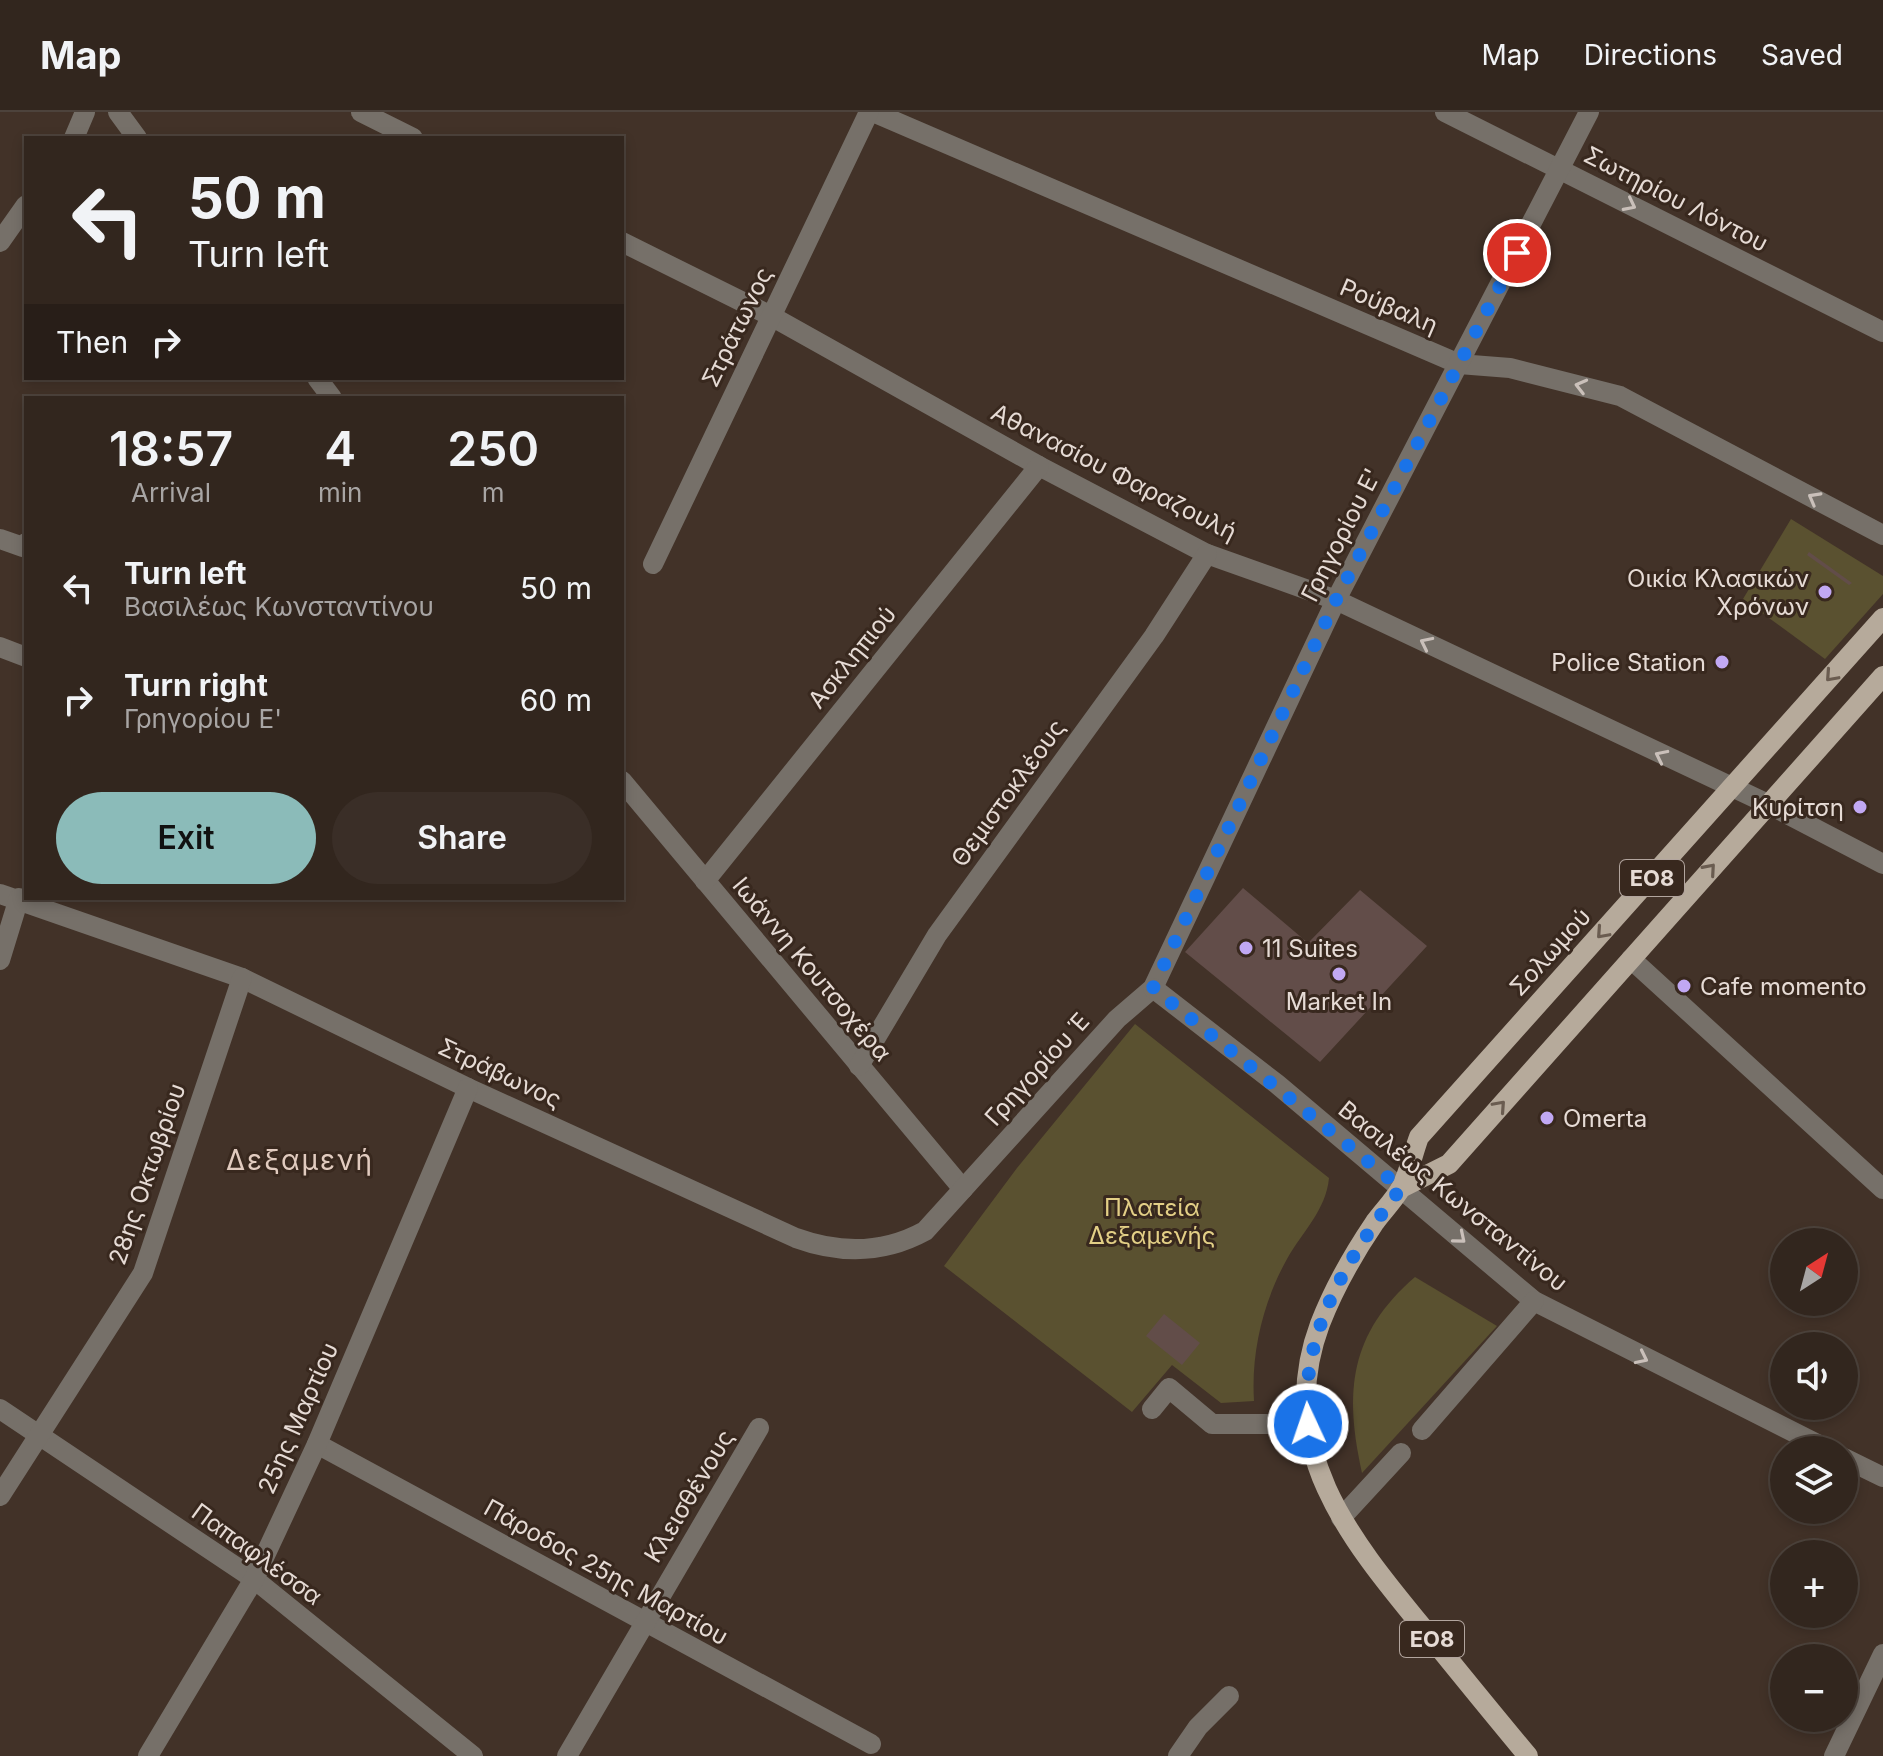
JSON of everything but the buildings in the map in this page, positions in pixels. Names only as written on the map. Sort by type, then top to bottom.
[{"type":"main road","name":"Σολωμού","points":[[1341,1518],[1318,1472],[1308,1424],[1306,1372],[1321,1321],[1357,1251],[1401,1188],[1419,1137],[1883,618]]},
{"type":"main road","name":"Σολωμού","points":[[1401,1188],[1449,1164],[1883,676]]},
{"type":"main road","name":"ΕΟ8","points":[[1341,1518],[1398,1598],[1528,1756]]},
{"type":"street","points":[[75,136],[85,112]]},
{"type":"street","points":[[118,112],[136,136]]},
{"type":"street","points":[[361,112],[409,136]]},
{"type":"street","name":"Στράτωνος","points":[[653,564],[871,112]]},
{"type":"street","name":"Ρούβαλη","points":[[871,112],[1459,364],[1510,368],[1620,396],[1883,535]]},
{"type":"street","name":"Σωτηρίου Λόντου","points":[[1445,112],[1883,332]]},
{"type":"street","name":"Γρηγορίου Ε'","points":[[1153,988],[1336,600],[1589,112]]},
{"type":"street","points":[[0,242],[24,208]]},
{"type":"street","name":"Αθανασίου Φαραζουλή","points":[[624,243],[771,316],[1039,466],[1207,554],[1336,600],[1768,804],[1883,864]]},
{"type":"street","name":"Ασκληπιού","points":[[705,881],[1039,466]]},
{"type":"street","points":[[0,539],[24,546]]},
{"type":"street","name":"Θεμιστοκλέους","points":[[859,1066],[937,935],[1154,636],[1207,554]]},
{"type":"street","points":[[0,647],[24,656]]},
{"type":"street","name":"Ιωάννη Κουτσοχέρα","points":[[624,783],[963,1189]]},
{"type":"street","points":[[0,960],[10,896]]},
{"type":"street","name":"Στράβωνος","points":[[10,896],[242,978],[468,1088],[765,1225],[827,1249],[900,1245],[925,1231],[963,1189]]},
{"type":"street","points":[[1631,959],[1883,1189]]},
{"type":"street","name":"28ης Οκτωβρίου","points":[[0,1496],[143,1273],[242,978]]},
{"type":"street","name":"Βασιλέως Κωνσταντίνου","points":[[1153,988],[1401,1188],[1534,1301],[1801,1436]]},
{"type":"street","name":"Γρηγορίου Έ","points":[[963,1189],[1117,1019],[1153,988]]},
{"type":"street","name":"25ης Μαρτίου","points":[[148,1756],[254,1579],[317,1444],[468,1088]]},
{"type":"street","points":[[1422,1430],[1534,1301]]},
{"type":"street","points":[[1152,1409],[1169,1388],[1212,1424],[1308,1424]]},
{"type":"street","name":"Παπαφλέσσα","points":[[0,1409],[254,1579],[473,1756]]},
{"type":"street","name":"Κλεισθένους","points":[[567,1756],[759,1428]]},
{"type":"street","name":"Πάροδος 25ης Μαρτίου","points":[[317,1444],[871,1744]]},
{"type":"street","points":[[1341,1518],[1401,1453]]},
{"type":"street","points":[[1858,1465],[1883,1477]]},
{"type":"street","points":[[1834,1756],[1883,1654]]},
{"type":"street","points":[[1178,1756],[1198,1727],[1229,1696]]},
{"type":"green space","points":[[1791,519],[1883,576],[1883,594],[1825,659],[1743,599]]},
{"type":"green space","name":"Πλατεία Δεξαμενής","points":[[1135,1024],[1329,1178],[1319,1210],[1287,1259],[1271,1292],[1257,1346],[1254,1401],[1221,1403],[1172,1365],[1132,1412],[944,1266],[1017,1168]]},
{"type":"green space","points":[[1415,1277],[1497,1326],[1362,1473],[1353,1416],[1357,1366],[1376,1320]]},
{"type":"place","name":"Οικία Κλασικών Χρόνων","points":[[1825,592]]},
{"type":"place","name":"Police Station","points":[[1722,662]]},
{"type":"place","name":"Κυρίτση","points":[[1860,807]]},
{"type":"place","name":"11 Suites","points":[[1246,948]]},
{"type":"place","name":"Market In","points":[[1339,974]]},
{"type":"place","name":"Cafe momento","points":[[1684,986]]},
{"type":"place","name":"Omerta","points":[[1547,1118]]},
{"type":"district","name":"Δεξαμενή","points":[[300,1160]]},
{"type":"route","points":[[1308,1424],[1306,1372],[1321,1321],[1357,1251],[1401,1188],[1277,1084],[1153,988],[1336,600],[1517,253]]}]
